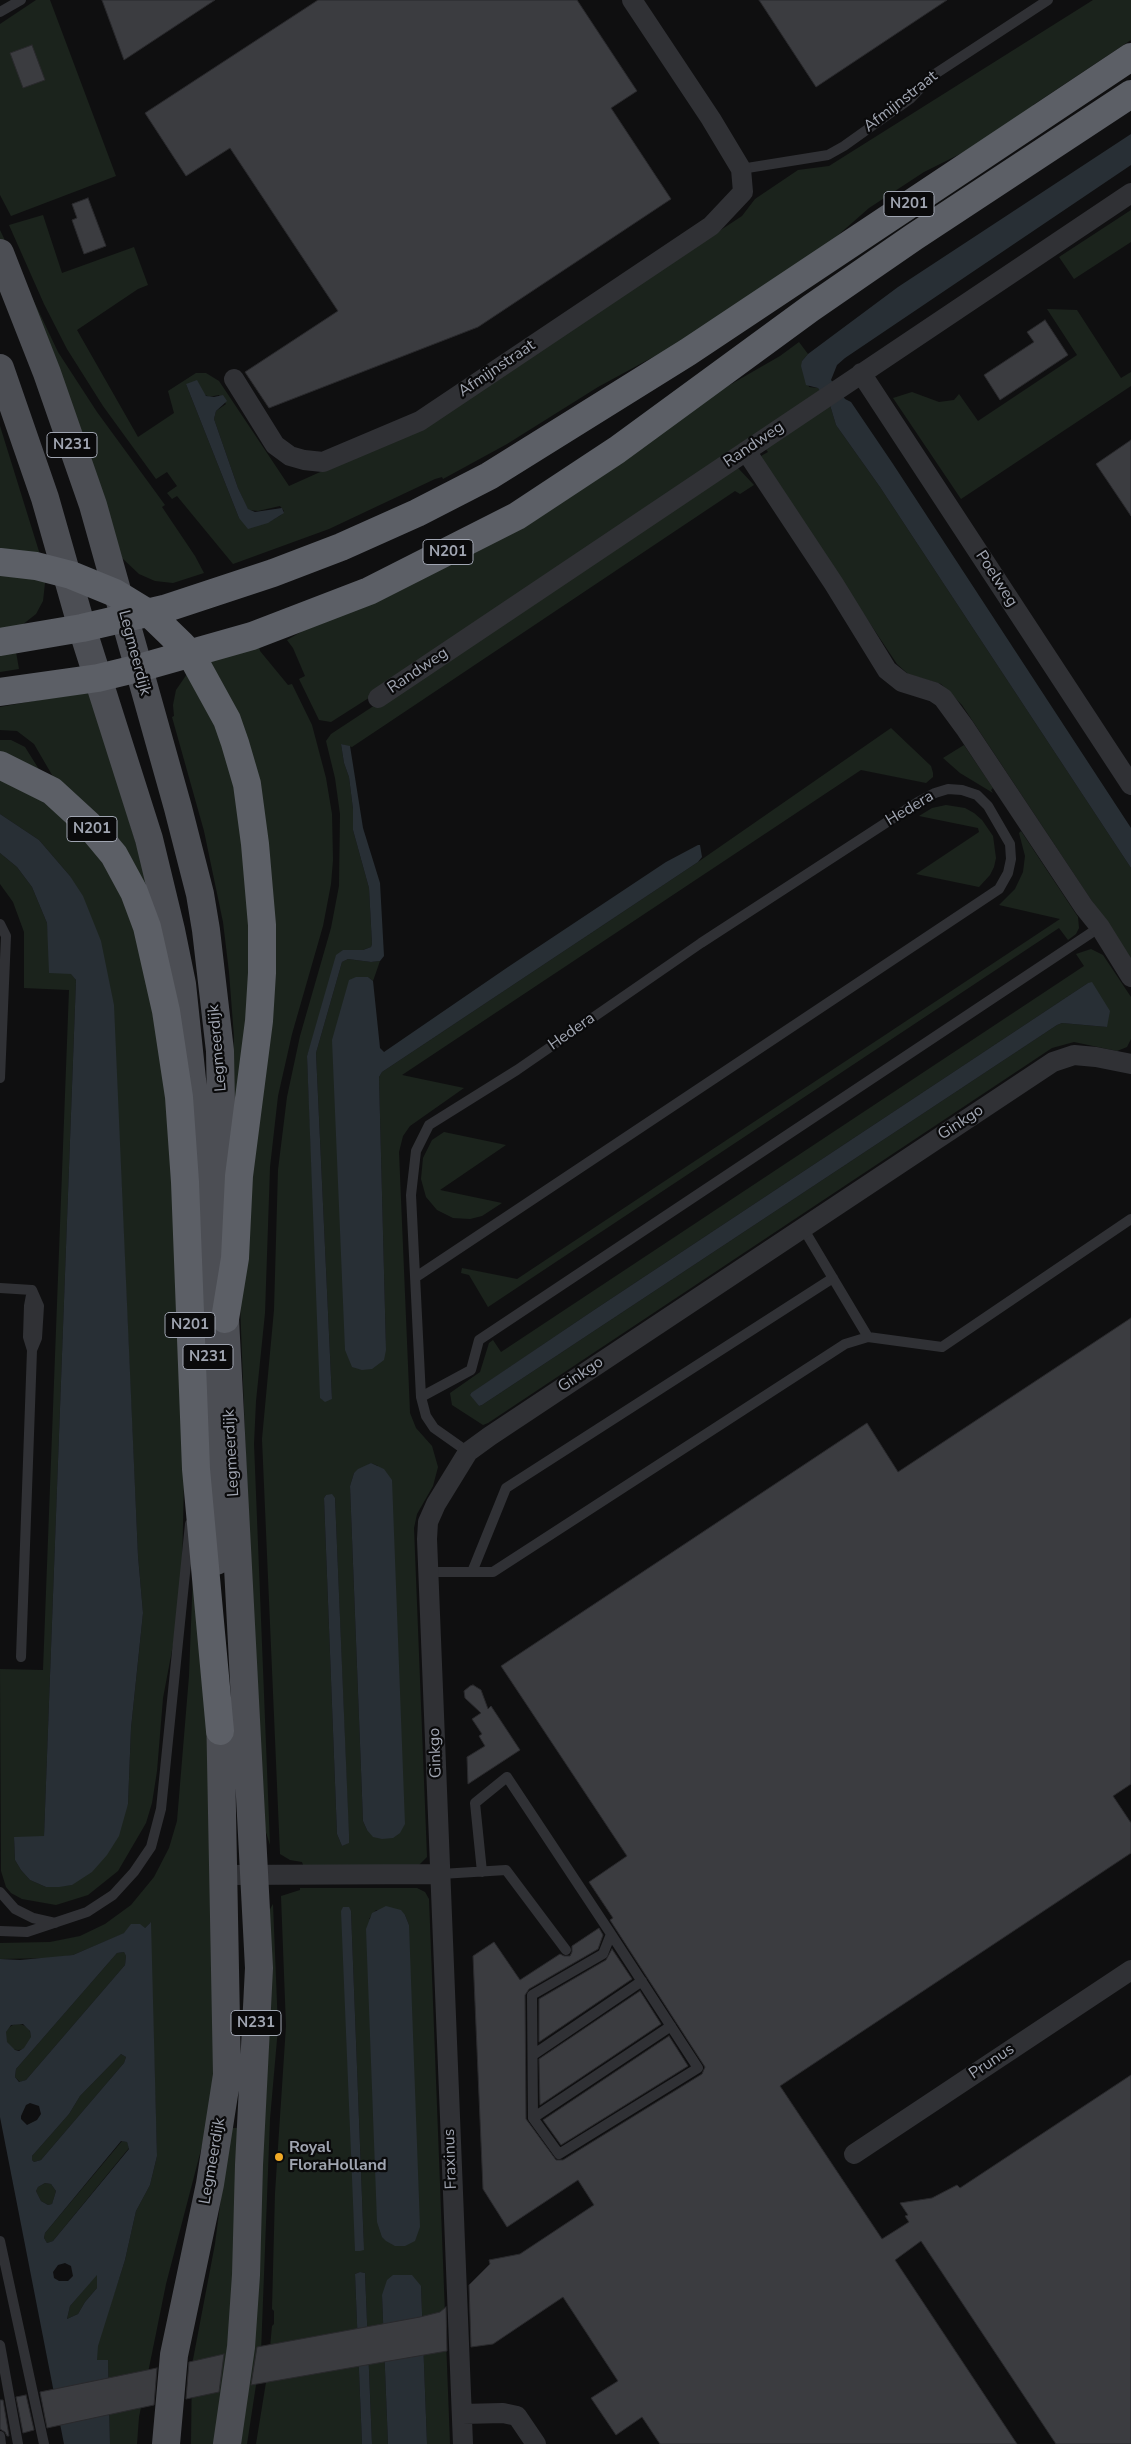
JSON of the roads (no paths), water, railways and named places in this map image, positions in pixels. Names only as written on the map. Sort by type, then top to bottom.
[{"type":"highway","name":"N201","points":[[0,642],[82,628],[164,609],[306,562],[417,513],[489,476],[688,352],[1131,57]]},
{"type":"highway","name":"N201","points":[[0,692],[98,678],[252,636],[294,622],[369,590],[517,516],[617,450],[906,242],[1131,94]]},
{"type":"highway","name":"N231","points":[[7,563],[72,574],[103,587],[131,602],[151,616],[182,646],[214,693],[227,720],[246,784],[256,854],[262,925],[259,1021],[239,1176],[235,1258],[225,1319]]},
{"type":"highway","name":"N201","points":[[0,765],[52,791],[89,825],[114,855],[134,892],[147,927],[166,1010],[179,1098],[185,1182],[196,1468],[220,1731]]},
{"type":"main road","name":"Legmeerdijk","points":[[0,253],[47,373],[93,505],[178,808],[200,894],[220,1052],[225,1319],[259,1968],[249,2165],[246,2275],[241,2347],[226,2444]]},
{"type":"main road","name":"Legmeerdijk","points":[[0,368],[45,498],[82,628],[149,839],[169,920],[182,984],[200,1165],[221,1685],[220,1731],[225,1875],[227,2075],[210,2184],[174,2355],[166,2444]]},
{"type":"street","name":"Afmijnstraat","points":[[234,380],[275,445],[290,456],[323,462],[420,421],[711,226],[743,192],[741,168],[711,119],[632,0]]},
{"type":"street","name":"Randweg","points":[[378,698],[1131,193]]},
{"type":"street","name":"Poelweg","points":[[855,377],[1131,785]]},
{"type":"street","points":[[746,451],[834,584],[887,670],[902,682],[934,692],[943,698],[966,728],[1084,907],[1100,926],[1131,977]]},
{"type":"street","name":"Ginkgo","points":[[441,1874],[428,1572],[428,1522],[436,1504],[468,1452],[1054,1062],[1074,1055],[1096,1056],[1131,1064]]},
{"type":"street","points":[[225,1875],[441,1874]]},
{"type":"street","name":"Fraxinus","points":[[441,1874],[463,2444]]},
{"type":"street","name":"Prunus","points":[[854,2154],[1131,1970]]},
{"type":"street","points":[[462,2414],[503,2413],[517,2416],[536,2444]]},
{"type":"lane","points":[[0,12],[21,0]]},
{"type":"lane","name":"Afmijnstraat","points":[[741,168],[793,158],[828,155],[844,146],[910,99],[932,76],[1048,0]]},
{"type":"lane","name":"Hedera","points":[[416,1277],[999,889],[1008,873],[1011,859],[1010,844],[988,806],[976,795],[962,790],[948,789],[918,802],[701,943],[517,1070],[429,1125],[416,1152],[411,1195],[422,1398],[426,1416],[434,1428],[468,1452]]},
{"type":"lane","points":[[0,924],[6,936],[0,1078]]},
{"type":"lane","points":[[422,1398],[471,1370],[479,1340],[1100,926]]},
{"type":"lane","points":[[428,1572],[493,1572],[845,1344],[868,1337],[942,1347],[1131,1218]]},
{"type":"lane","points":[[803,1228],[868,1337]]},
{"type":"lane","points":[[472,1572],[506,1488],[833,1278]]},
{"type":"lane","points":[[0,1288],[32,1290],[39,1306],[37,1338],[32,1350],[21,1657]]},
{"type":"lane","points":[[0,1931],[27,1932],[87,1912],[113,1895],[134,1872],[154,1840],[161,1809],[196,1468]]},
{"type":"lane","points":[[482,1872],[475,1803],[507,1778],[611,1934],[642,1981],[698,2068],[559,2154],[533,2118],[532,1995],[603,1954],[611,1934]]},
{"type":"lane","points":[[441,1874],[506,1870],[566,1950]]},
{"type":"lane","points":[[0,1892],[15,1909],[33,1918],[56,1923]]},
{"type":"lane","points":[[532,2055],[642,1981]]},
{"type":"lane","points":[[533,2118],[671,2026]]},
{"type":"lane","points":[[0,2241],[44,2444]]},
{"type":"lane","points":[[0,2345],[18,2444]]},
{"type":"lane","points":[[0,2436],[2,2444]]},
{"type":"place","name":"Royal FloraHolland","points":[[279,2157]]}]
